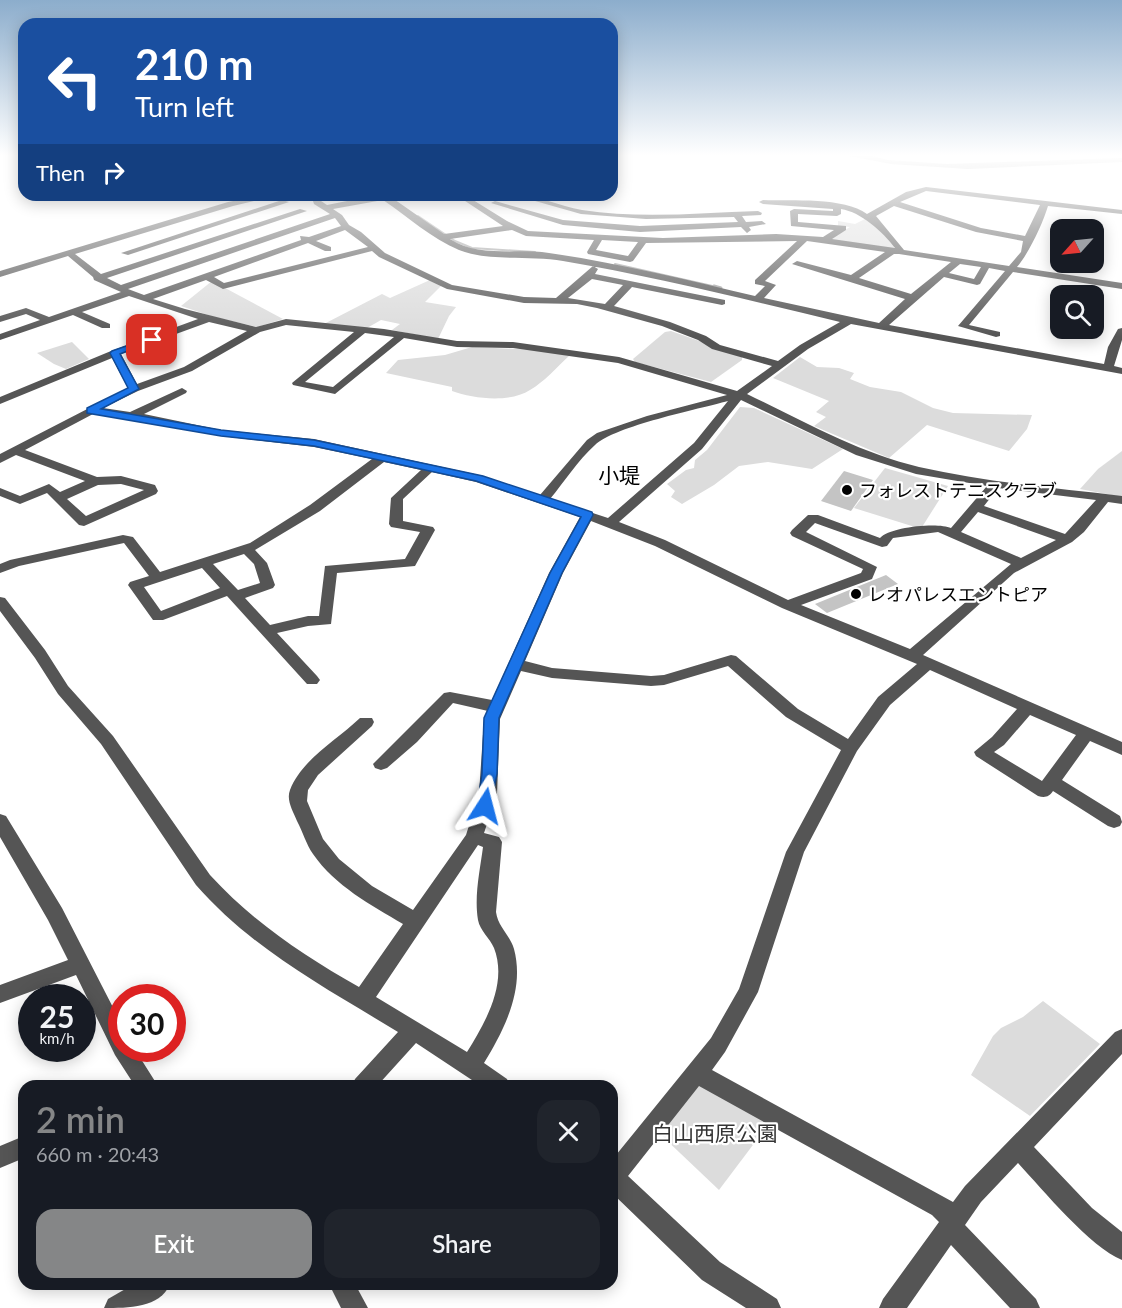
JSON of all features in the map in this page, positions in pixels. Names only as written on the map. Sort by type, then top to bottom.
[{"type":"street","points":[[0,274],[196,215]]},
{"type":"street","points":[[125,253],[244,215]]},
{"type":"street","points":[[254,215],[328,249]]},
{"type":"street","points":[[97,278],[291,215]]},
{"type":"street","points":[[336,215],[346,227],[358,234],[382,255],[450,287],[525,300],[577,301],[608,308],[666,324],[702,338],[716,347],[781,364]]},
{"type":"street","points":[[0,337],[74,312],[164,273],[336,215]]},
{"type":"street","points":[[412,215],[464,249],[539,254],[595,263],[921,336],[1122,371]]},
{"type":"street","points":[[492,215],[522,231],[639,240],[805,238],[1122,286]]},
{"type":"street","points":[[536,215],[549,219],[640,228],[762,224]]},
{"type":"street","points":[[522,231],[558,215]]},
{"type":"street","points":[[625,215],[646,217],[705,215]]},
{"type":"street","points":[[737,215],[751,238]]},
{"type":"street","points":[[794,215],[794,224],[843,228],[824,240]]},
{"type":"street","points":[[851,279],[900,249],[863,215]]},
{"type":"street","points":[[872,215],[874,223]]},
{"type":"street","points":[[931,215],[967,227],[1026,239]]},
{"type":"street","points":[[996,334],[963,326],[1025,252],[1026,239],[1041,215]]},
{"type":"street","points":[[599,238],[591,252],[630,260],[646,217]]},
{"type":"street","points":[[170,223],[251,260]]},
{"type":"street","points":[[145,298],[346,227]]},
{"type":"street","points":[[446,237],[512,227]]},
{"type":"street","points":[[590,276],[746,307],[761,300],[771,285],[758,282],[805,238]]},
{"type":"street","points":[[105,243],[185,284]]},
{"type":"street","points":[[206,276],[223,286],[374,248]]},
{"type":"street","points":[[69,253],[81,267],[123,291],[207,319],[256,330]]},
{"type":"street","points":[[882,326],[957,261]]},
{"type":"street","points":[[557,302],[590,276],[595,263]]},
{"type":"street","points":[[797,264],[912,298]]},
{"type":"street","points":[[942,274],[977,282],[986,266]]},
{"type":"street","points":[[608,308],[630,284]]},
{"type":"street","points":[[0,319],[26,310],[49,320]]},
{"type":"street","points":[[74,312],[106,326]]},
{"type":"street","points":[[0,401],[115,353],[207,319]]},
{"type":"street","points":[[610,523],[698,446],[739,395],[804,347],[849,321]]},
{"type":"street","points":[[0,459],[134,389],[188,369],[256,330],[286,322],[402,335],[457,344],[513,345],[600,356],[739,395],[861,452],[935,475],[1122,500]]},
{"type":"street","points":[[363,330],[297,383],[335,391],[402,335]]},
{"type":"street","points":[[1108,368],[1113,347],[1122,331]]},
{"type":"street","points":[[115,353],[134,389]]},
{"type":"street","points":[[131,416],[182,391],[152,383]]},
{"type":"street","points":[[543,499],[591,442],[601,435],[651,418],[739,395]]},
{"type":"street","points":[[91,410],[221,433],[314,443],[479,479],[543,499],[660,543],[788,604],[920,659],[1122,749]]},
{"type":"street","points":[[16,451],[96,481]]},
{"type":"street","points":[[246,549],[260,563],[268,585],[232,593],[158,617],[135,585],[246,549],[266,540],[315,508],[381,458]]},
{"type":"street","points":[[265,631],[308,621],[326,621],[330,570],[410,563],[428,530],[396,524],[397,498],[430,468]]},
{"type":"street","points":[[0,492],[20,500],[49,488],[84,522],[152,491],[151,488],[121,480],[96,481],[60,497]]},
{"type":"street","points":[[954,533],[995,484]]},
{"type":"street","points":[[618,1170],[718,1045],[748,992],[795,852],[850,748],[884,701],[920,659],[1009,570],[1067,539],[1079,529],[1105,497]]},
{"type":"street","points":[[975,507],[1067,539]]},
{"type":"street","points":[[362,1000],[474,837],[488,794],[492,718],[556,573],[588,515]]},
{"type":"street","points":[[788,604],[867,576],[870,567],[797,533],[813,518],[882,543],[889,535],[940,528],[1021,563]]},
{"type":"street","points":[[0,569],[15,563],[123,539],[128,540],[157,577]]},
{"type":"street","points":[[205,563],[312,680]]},
{"type":"street","points":[[0,602],[40,654],[63,690],[107,740],[203,880],[220,901],[275,947],[314,973],[414,1030],[490,1080]]},
{"type":"street","points":[[515,664],[552,673],[664,681],[731,660],[792,713],[850,748]]},
{"type":"street","points":[[381,764],[411,738],[450,697],[497,707]]},
{"type":"street","points":[[1027,707],[998,741],[982,752],[1044,791],[1087,733]]},
{"type":"street","points":[[366,722],[352,737],[325,758],[300,788],[297,795],[322,853],[366,893],[415,921]]},
{"type":"street","points":[[1052,782],[1114,821]]},
{"type":"street","points":[[0,821],[51,906],[108,1019]]},
{"type":"street","points":[[470,1066],[495,1027],[506,991],[508,969],[501,939],[488,923],[489,875],[493,842],[474,837]]},
{"type":"street","points":[[0,994],[81,964]]},
{"type":"street","points":[[368,1080],[414,1030]]},
{"type":"street","points":[[892,1308],[973,1194],[1122,1039]]},
{"type":"street","points":[[131,1062],[143,1080]]},
{"type":"street","points":[[697,1072],[940,1207],[952,1224],[1027,1308]]},
{"type":"street","points":[[1018,1147],[1084,1216],[1122,1248]]},
{"type":"street","points":[[0,1157],[18,1150]]},
{"type":"street","points":[[618,1183],[711,1271],[768,1308]]},
{"type":"street","points":[[117,1308],[148,1290]]},
{"type":"street","points":[[344,1290],[355,1308]]},
{"type":"green space","points":[[865,219],[889,237],[894,249],[830,239],[850,227],[838,226],[838,221],[855,224]]},
{"type":"green space","points":[[430,280],[442,285],[425,302],[456,307],[438,339],[392,330],[400,324],[381,320],[367,328],[322,325],[382,294],[390,298]]},
{"type":"green space","points":[[212,281],[283,319],[257,327],[214,317],[181,306]]},
{"type":"green space","points":[[671,331],[742,356],[742,360],[711,382],[635,362],[633,359],[665,332]]},
{"type":"green space","points":[[72,342],[89,359],[66,369],[37,353]]},
{"type":"green space","points":[[472,347],[540,350],[569,356],[530,390],[502,398],[471,396],[452,391],[452,387],[386,373],[398,360],[445,355]]},
{"type":"green space","points":[[800,357],[817,367],[839,368],[854,373],[850,379],[870,387],[901,392],[933,408],[953,413],[1032,415],[1027,429],[1009,451],[927,425],[889,458],[814,426],[826,417],[816,412],[829,401],[773,378]]},
{"type":"green space","points":[[740,407],[754,408],[843,449],[812,469],[768,462],[739,466],[714,485],[682,504],[671,497],[675,491],[667,484],[686,470],[694,468],[695,460],[707,450]]},
{"type":"green space","points":[[1122,451],[1122,497],[1080,489],[1098,469]]},
{"type":"green space","points":[[885,468],[948,486],[922,527],[915,527],[854,508]]},
{"type":"green space","points":[[1043,1001],[1100,1044],[1030,1116],[971,1075],[993,1036],[1001,1028],[1023,1017]]},
{"type":"green space","name":"白山西原公園","points":[[703,1080],[771,1121],[719,1190],[660,1134]]},
{"type":"building","name":"フォレストテニスクラブ","points":[[844,471],[873,480],[851,511],[821,501]]},
{"type":"building","name":"レオパレスエントピア","points":[[886,575],[898,584],[827,613],[815,604]]},
{"type":"waterway","points":[[418,216],[455,241],[472,248],[535,252]]},
{"type":"waterway","points":[[615,264],[721,288],[714,286]]},
{"type":"place","name":"フォレストテニスクラブ","points":[[847,490]]},
{"type":"place","name":"レオパレスエントピア","points":[[856,594]]},
{"type":"district","name":"小堤","points":[[619,474]]},
{"type":"route","points":[[152,340],[115,353],[134,389],[91,410],[153,419],[221,433],[314,443],[479,479],[588,515],[572,539],[492,718],[488,794],[485,806]]}]
